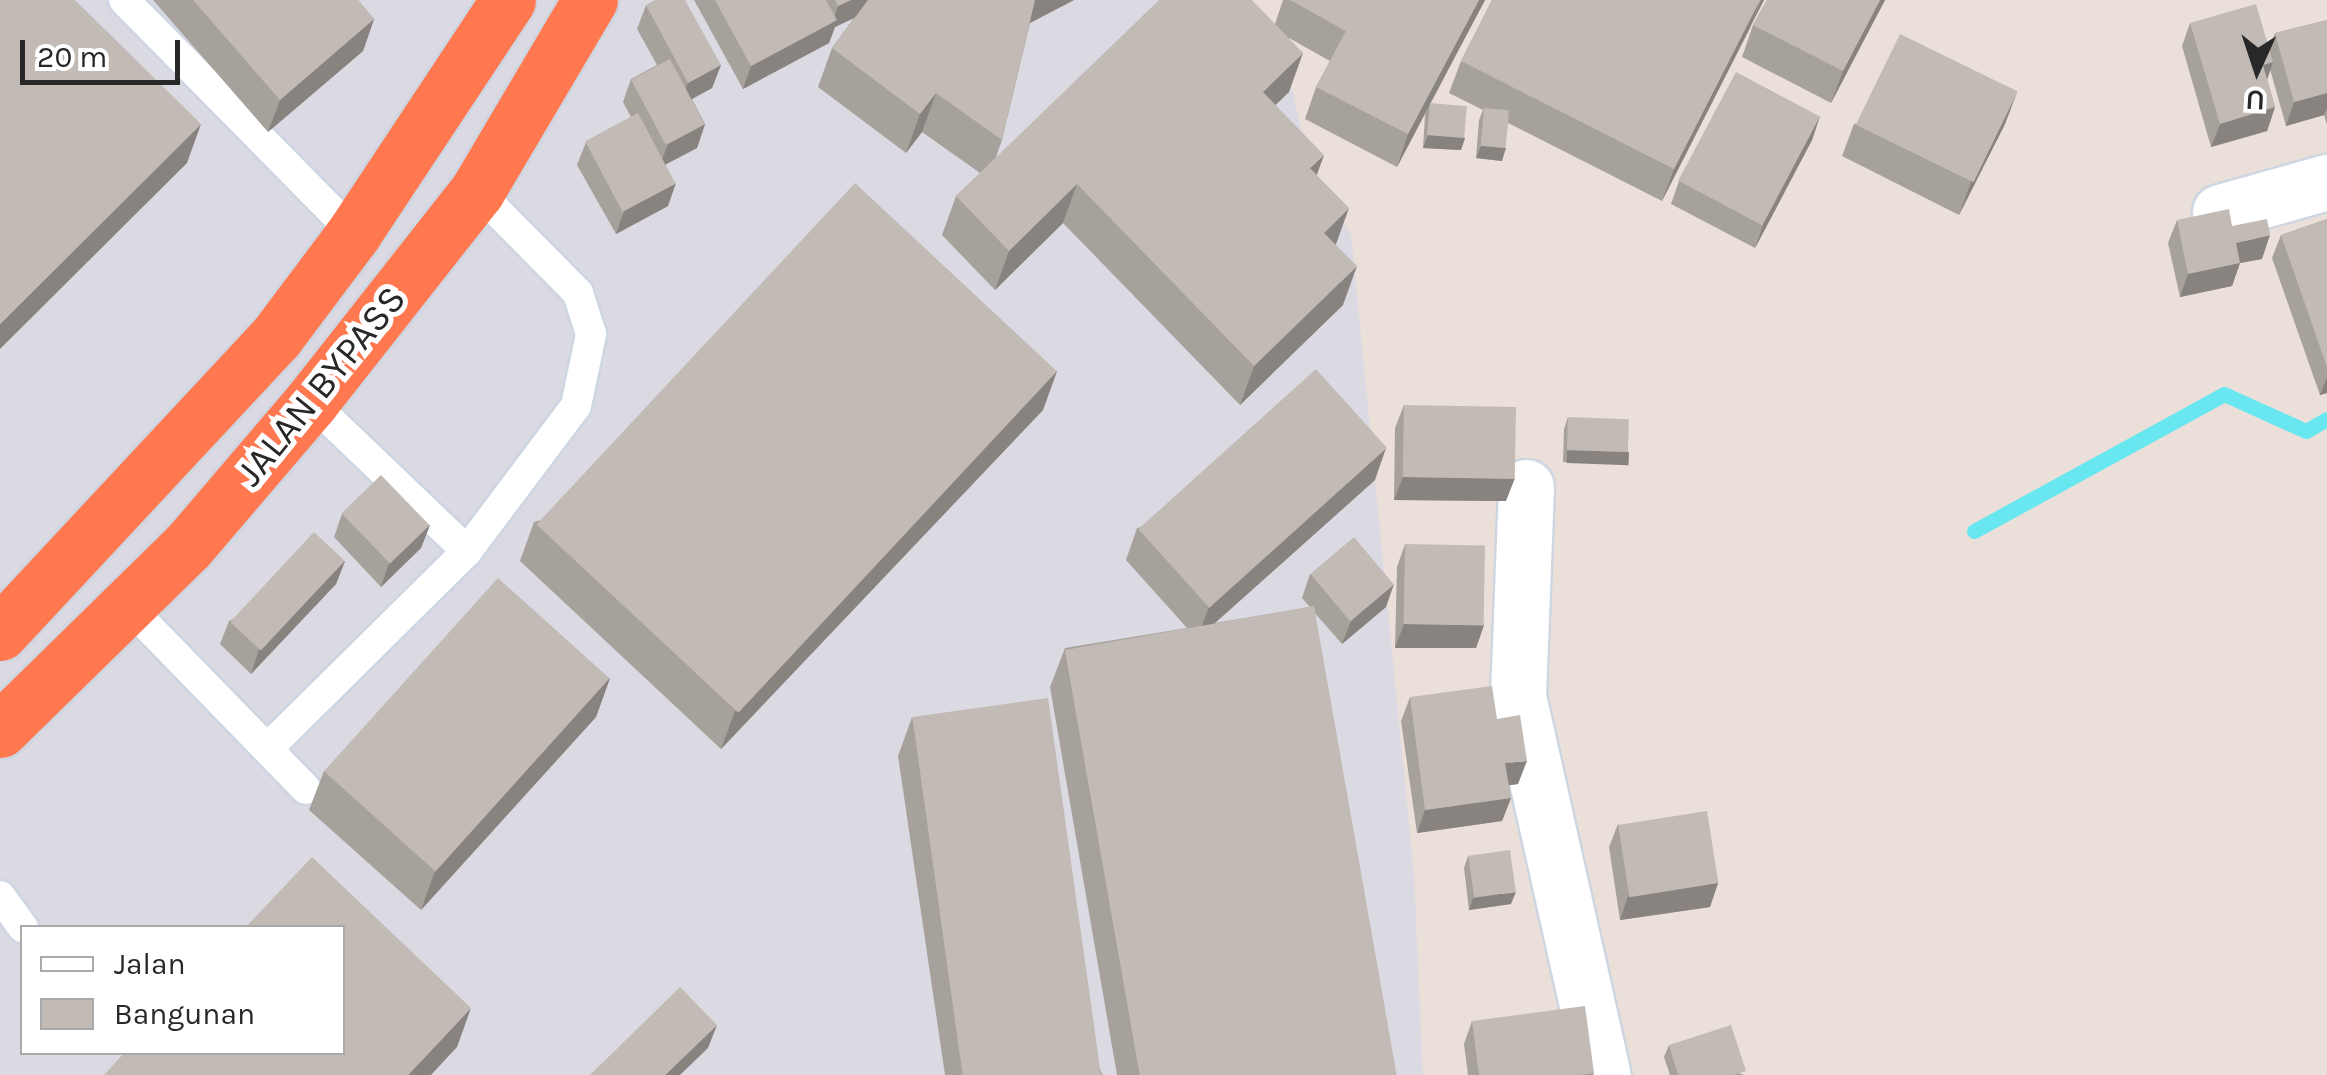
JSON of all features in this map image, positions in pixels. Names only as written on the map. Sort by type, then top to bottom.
[{"type":"highway","name":"JALAN BYPASS","points":[[0,633],[242,378],[354,233],[508,0]]},
{"type":"highway","name":"JALAN BYPASS","points":[[0,730],[128,606],[311,402],[477,191],[590,0]]},
{"type":"street","points":[[2220,212],[2327,182]]},
{"type":"street","points":[[1526,487],[1518,696],[1603,1075]]},
{"type":"lane","points":[[124,0],[354,233]]},
{"type":"lane","points":[[268,748],[467,551],[576,406],[591,334],[578,294],[477,191]]},
{"type":"lane","points":[[311,402],[467,551]]},
{"type":"lane","points":[[128,606],[306,789]]},
{"type":"lane","points":[[0,896],[21,925]]},
{"type":"shaded area","points":[[0,0],[1251,0],[1288,72],[1313,179],[1351,234],[1414,875],[1423,1075],[0,1075]]},
{"type":"building","points":[[0,0],[75,0],[201,124],[0,324]]},
{"type":"building","points":[[193,0],[358,0],[374,19],[280,100]]},
{"type":"building","points":[[655,0],[685,0],[721,65],[688,83],[646,5]]},
{"type":"building","points":[[715,0],[826,0],[837,20],[751,66]]},
{"type":"building","points":[[868,0],[1035,0],[1002,140],[936,93],[920,114],[832,48]]},
{"type":"building","points":[[1159,0],[1252,0],[1303,53],[1263,92],[1324,155],[1310,168],[1349,208],[1324,233],[1357,266],[1254,366],[1077,184],[1009,251],[956,196]]},
{"type":"building","points":[[1290,0],[1479,0],[1408,134],[1316,87],[1346,31]]},
{"type":"building","points":[[1492,0],[1760,0],[1674,169],[1461,61]]},
{"type":"building","points":[[1767,0],[1880,0],[1843,71],[1753,25]]},
{"type":"building","points":[[2256,4],[2273,62],[2263,65],[2275,107],[2220,124],[2190,23]]},
{"type":"building","points":[[2327,20],[2327,93],[2294,102],[2275,33]]},
{"type":"building","points":[[1900,34],[2018,91],[1973,182],[1856,125]]},
{"type":"building","points":[[670,59],[705,124],[666,145],[631,80]]},
{"type":"building","points":[[1736,72],[1820,117],[1762,225],[1678,181]]},
{"type":"building","points":[[1430,103],[1467,106],[1464,138],[1427,135]]},
{"type":"building","points":[[1484,108],[1509,110],[1506,148],[1481,146]]},
{"type":"building","points":[[638,113],[676,184],[623,212],[585,141]]},
{"type":"building","points":[[855,183],[1057,371],[738,713],[537,525]]},
{"type":"building","points":[[2229,209],[2232,226],[2267,219],[2270,235],[2236,243],[2240,263],[2188,274],[2177,220]]},
{"type":"building","points":[[2327,219],[2327,367],[2281,235]]},
{"type":"building","points":[[1316,369],[1387,448],[1209,608],[1138,529]]},
{"type":"building","points":[[1404,405],[1516,407],[1515,479],[1403,477]]},
{"type":"building","points":[[1568,417],[1629,419],[1628,452],[1567,450]]},
{"type":"building","points":[[381,475],[430,525],[390,564],[341,513]]},
{"type":"building","points":[[314,532],[345,561],[261,651],[230,622]]},
{"type":"building","points":[[1354,537],[1394,584],[1350,621],[1310,574]]},
{"type":"building","points":[[1405,544],[1485,545],[1484,625],[1404,624]]},
{"type":"building","points":[[498,578],[609,678],[435,872],[324,771]]},
{"type":"building","points":[[1314,606],[1397,1075],[1140,1075],[1065,650]]},
{"type":"building","points":[[1492,686],[1497,719],[1520,715],[1527,761],[1505,763],[1511,798],[1425,810],[1410,697]]},
{"type":"building","points":[[1048,698],[1101,1075],[963,1075],[912,717]]},
{"type":"building","points":[[1707,811],[1718,883],[1630,897],[1618,825]]},
{"type":"building","points":[[1510,850],[1516,892],[1474,897],[1468,856]]},
{"type":"building","points":[[312,857],[471,1008],[408,1075],[104,1075],[122,1055],[345,1055],[345,925],[248,925]]},
{"type":"building","points":[[680,987],[717,1025],[665,1075],[590,1075]]},
{"type":"building","points":[[1585,1006],[1594,1073],[1479,1075],[1472,1021]]},
{"type":"building","points":[[1731,1025],[1746,1071],[1733,1075],[1678,1075],[1669,1045]]},
{"type":"waterway","points":[[1974,531],[2224,394],[2306,431],[2327,419]]}]
